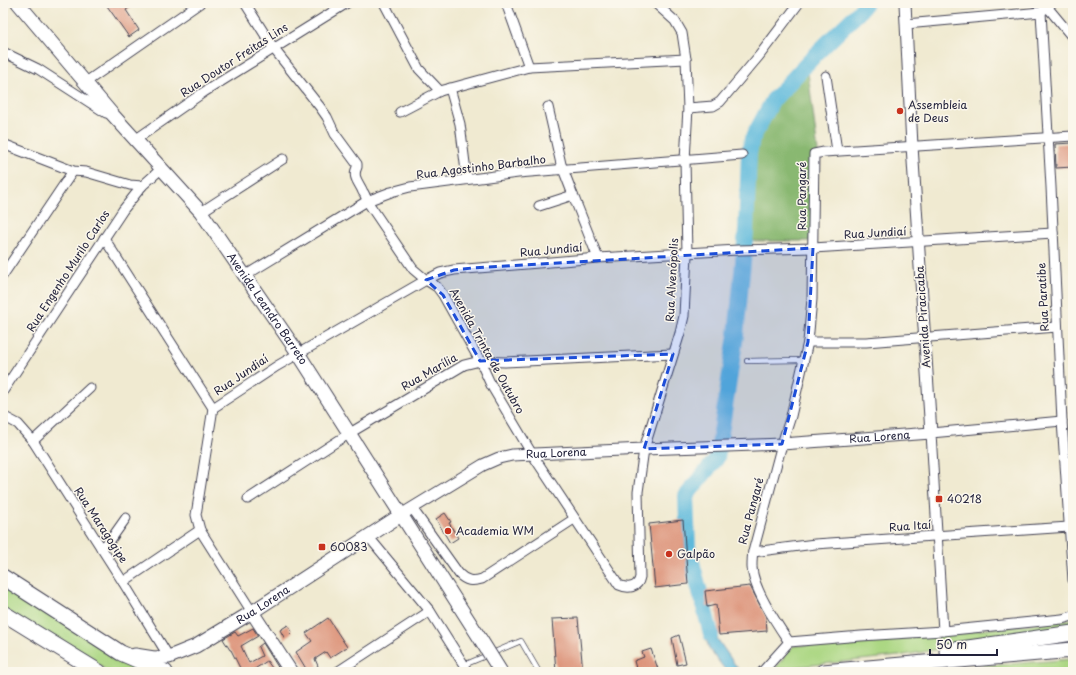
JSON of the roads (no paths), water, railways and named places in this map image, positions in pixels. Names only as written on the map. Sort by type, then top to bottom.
[{"type":"highway","points":[[3,577],[121,653],[165,672]]},
{"type":"highway","points":[[3,613],[99,672]]},
{"type":"highway","points":[[861,668],[944,652],[1073,632]]},
{"type":"highway","points":[[823,672],[1073,650]]},
{"type":"main road","name":"Avenida Leandro Barreto","points":[[19,3],[112,114],[202,212],[246,275],[350,433],[406,512],[501,672]]},
{"type":"main road","name":"Rua Lorena","points":[[108,645],[135,655],[154,658],[169,657],[196,646],[252,612],[406,512]]},
{"type":"main road","points":[[252,612],[291,672]]},
{"type":"street","points":[[86,82],[200,3]]},
{"type":"street","name":"Avenida Trinta de Outubro","points":[[245,3],[274,49],[320,106],[327,117],[335,134],[356,164],[355,179],[363,191],[367,201],[413,269],[437,287],[444,295],[480,361],[491,385],[532,454],[574,519],[619,585],[623,587],[635,586]]},
{"type":"street","name":"Rua Doutor Freitas Lins","points":[[135,140],[204,92],[347,3]]},
{"type":"street","points":[[384,3],[419,69],[440,91]]},
{"type":"street","points":[[506,3],[529,67]]},
{"type":"street","name":"Rua Alvenópolis","points":[[635,586],[639,582],[640,577],[638,492],[644,448],[684,316],[687,254],[685,160],[688,108],[686,59],[682,34],[675,21],[655,3]]},
{"type":"street","points":[[688,108],[713,106],[720,102],[759,56],[799,3]]},
{"type":"street","name":"Avenida Piracicaba","points":[[905,3],[912,146],[943,631]]},
{"type":"street","points":[[906,24],[1046,6],[1073,38]]},
{"type":"street","name":"Rua Paratibe","points":[[1046,6],[1048,138],[1062,421],[1073,580]]},
{"type":"street","points":[[3,52],[38,69],[106,113],[112,114]]},
{"type":"street","points":[[400,112],[440,91],[529,67],[686,59]]},
{"type":"street","points":[[826,76],[837,151],[1073,136]]},
{"type":"street","points":[[450,88],[460,124],[467,179]]},
{"type":"street","points":[[548,107],[563,170],[598,258]]},
{"type":"street","points":[[4,145],[73,171],[86,172],[130,185],[142,186]]},
{"type":"street","name":"Rua Pangaré","points":[[789,642],[772,618],[758,588],[752,569],[753,552],[791,416],[808,342],[812,299],[814,157],[816,153],[837,151]]},
{"type":"street","name":"Rua Agostinho Barbalho","points":[[246,275],[367,201],[410,187],[467,179],[742,155]]},
{"type":"street","points":[[202,212],[283,160]]},
{"type":"street","name":"Rua Engenho Murilo Carlos","points":[[3,391],[122,210],[142,186],[161,169]]},
{"type":"street","points":[[3,275],[73,171]]},
{"type":"street","points":[[539,206],[573,195]]},
{"type":"street","name":"Rua Jundiaí","points":[[200,530],[196,515],[213,408],[298,353],[440,273],[454,270],[598,258],[738,250],[754,251],[813,248],[1053,233]]},
{"type":"street","points":[[104,238],[213,408]]},
{"type":"street","points":[[808,342],[866,342],[924,336],[1057,327]]},
{"type":"street","name":"Rua Marília","points":[[248,499],[350,433],[464,365],[480,361],[505,362],[673,354]]},
{"type":"street","points":[[33,441],[90,388]]},
{"type":"street","name":"Rua Maragogipe","points":[[3,416],[18,424],[33,441],[169,657]]},
{"type":"street","name":"Rua Lorena","points":[[406,512],[483,465],[499,458],[512,455],[644,448],[782,444],[931,433],[1062,421]]},
{"type":"street","points":[[406,512],[459,574],[464,579],[470,581],[482,578],[574,519]]},
{"type":"street","points":[[101,548],[109,542],[126,518]]},
{"type":"street","name":"Rua Itaí","points":[[753,552],[816,544],[1070,527]]},
{"type":"street","points":[[123,582],[200,530],[252,612]]},
{"type":"street","points":[[368,536],[430,612],[465,668]]},
{"type":"street","points":[[337,672],[430,612]]},
{"type":"street","points":[[762,672],[789,642],[943,631],[1062,619],[1073,616]]},
{"type":"lane","points":[[747,361],[804,360]]},
{"type":"lane","points":[[465,668],[521,641],[539,672]]},
{"type":"water","points":[[700,614],[709,614],[716,637],[740,672],[727,672],[709,649]]},
{"type":"waterway","points":[[711,634],[688,547],[686,496],[717,458],[736,335],[746,231],[749,154],[752,139],[773,100],[866,3]]},
{"type":"place","name":"Assembleia de Deus","points":[[900,111]]},
{"type":"place","name":"40218","points":[[939,499]]},
{"type":"place","name":"Academia WM","points":[[448,531]]},
{"type":"place","name":"60083","points":[[322,547]]},
{"type":"place","name":"Galpão","points":[[669,554]]}]
